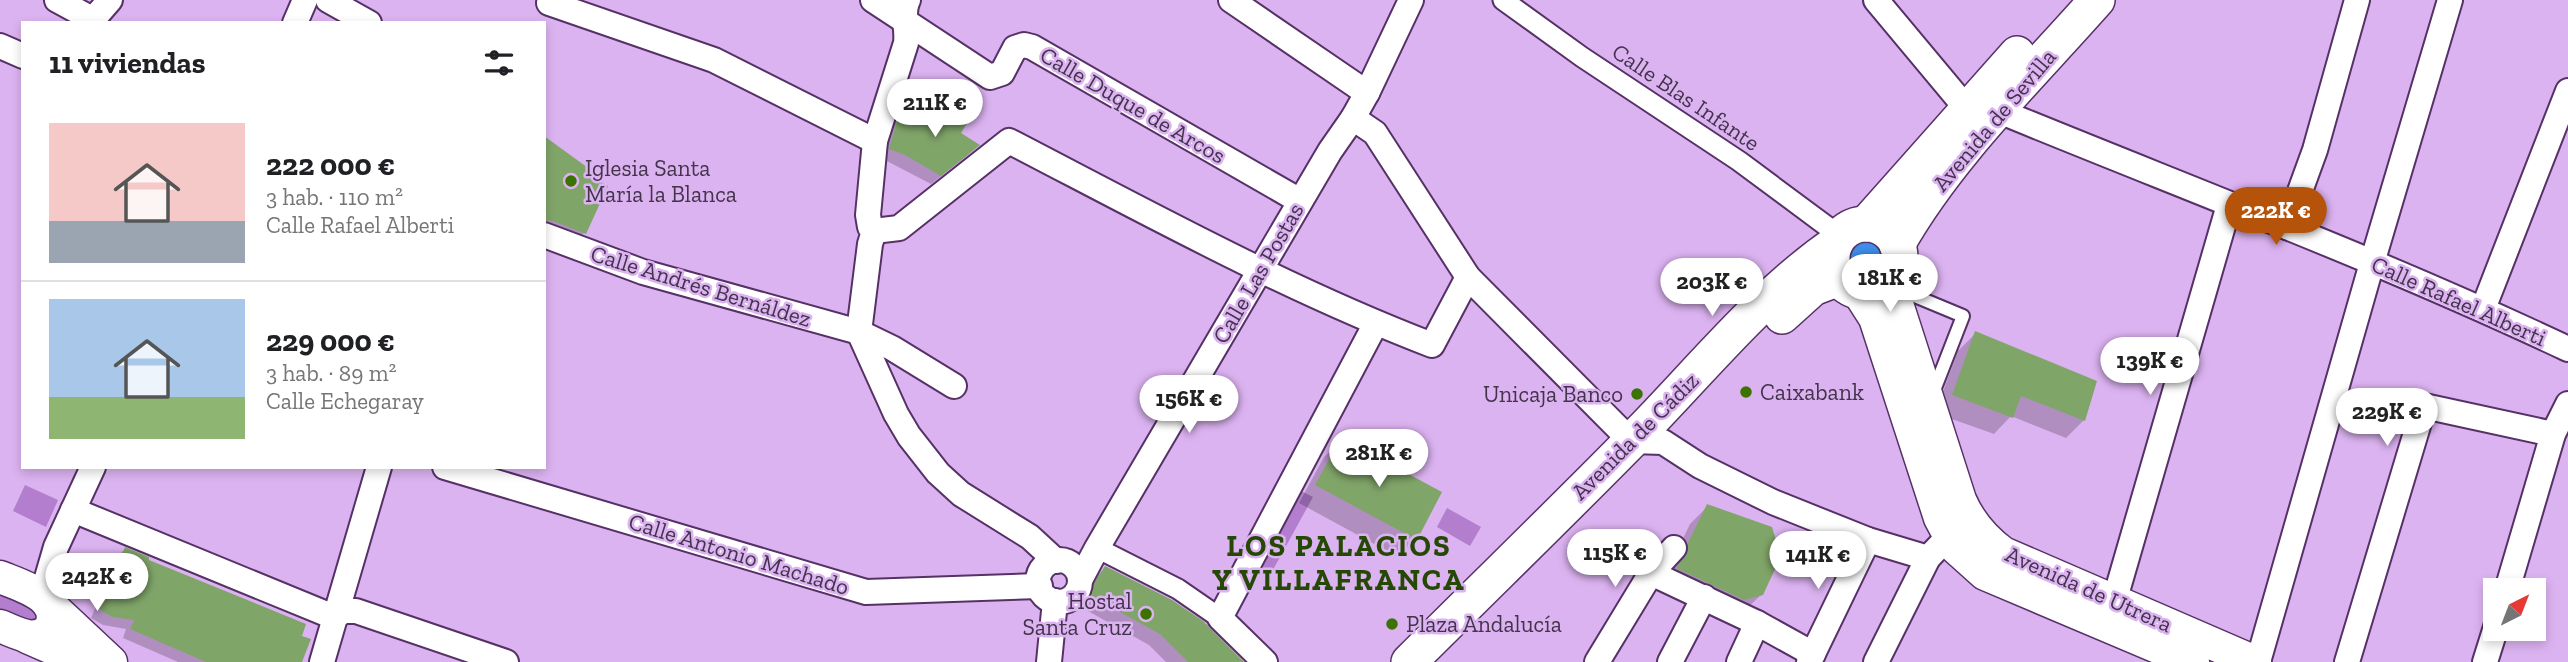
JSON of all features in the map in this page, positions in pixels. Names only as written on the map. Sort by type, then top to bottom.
[{"type":"main road","name":"Avenida de Sevilla","points":[[1876,274],[1983,110],[2067,0]]},
{"type":"main road","name":"Avenida de Sevilla","points":[[1847,235],[2097,0]]},
{"type":"main road","points":[[1885,229],[1876,274],[1832,261],[1847,235],[1885,229]]},
{"type":"main road","name":"Avenida de Cádiz","points":[[1440,662],[1647,442],[1765,303],[1806,263],[1847,235]]},
{"type":"main road","name":"Avenida de Cádiz","points":[[1409,662],[1813,288],[1876,274]]},
{"type":"street","points":[[57,0],[91,21],[110,0]]},
{"type":"street","points":[[296,21],[305,0]]},
{"type":"street","points":[[328,0],[365,21]]},
{"type":"street","points":[[873,0],[907,11],[906,43],[875,141],[868,215],[870,227],[874,231]]},
{"type":"street","points":[[1231,0],[1367,93]]},
{"type":"street","name":"Calle Las Postas","points":[[1080,580],[1300,201],[1353,118],[1411,0]]},
{"type":"street","name":"Calle Blas Infante","points":[[1503,0],[1582,57],[1847,235]]},
{"type":"street","points":[[1876,0],[1983,110]]},
{"type":"street","points":[[2287,227],[2315,149],[2357,0]]},
{"type":"street","points":[[2256,662],[2450,0]]},
{"type":"street","points":[[546,9],[714,60],[875,141]]},
{"type":"street","name":"Calle Duque de Arcos","points":[[907,11],[990,78],[1002,73],[1015,48],[1024,45],[1032,47],[1300,201]]},
{"type":"street","points":[[0,46],[21,55]]},
{"type":"street","points":[[2483,309],[2568,91]]},
{"type":"street","name":"Calle Rafael Alberti","points":[[1983,110],[2287,227],[2483,309],[2568,349]]},
{"type":"street","points":[[1353,118],[1375,133],[1468,277],[1647,442],[1773,502],[1868,540],[1938,547],[1876,662]]},
{"type":"street","points":[[874,231],[899,228],[1009,141],[1261,269],[1376,323],[1432,345],[1468,277]]},
{"type":"street","points":[[2114,602],[2229,205]]},
{"type":"street","points":[[874,231],[859,332],[896,414],[909,436],[938,473],[961,494],[1030,537],[1056,561],[1073,565],[1080,580],[1072,598],[1064,601],[1047,594]]},
{"type":"street","name":"Calle Andrés Bernáldez","points":[[546,236],[643,272],[859,332],[892,348],[954,386]]},
{"type":"street","name":"Avenida de Utrera","points":[[1876,274],[1929,403],[1965,512],[1986,538],[2003,552],[2256,662]]},
{"type":"street","name":"Avenida de Utrera","points":[[1876,274],[1875,318],[1940,518],[1938,547],[1960,553],[1985,574],[2193,662]]},
{"type":"street","points":[[1220,618],[1376,323]]},
{"type":"street","points":[[2511,578],[2553,434],[2568,404]]},
{"type":"street","points":[[2347,662],[2424,406],[2553,434]]},
{"type":"street","points":[[14,631],[42,636],[52,627],[53,615],[45,599],[56,547],[92,469]]},
{"type":"street","points":[[322,662],[378,469]]},
{"type":"street","name":"Calle Antonio Machado","points":[[451,469],[866,592],[1047,594]]},
{"type":"street","points":[[73,510],[334,617]]},
{"type":"street","points":[[1651,573],[1757,623],[1811,658],[1868,540]]},
{"type":"street","points":[[1097,548],[1178,589],[1220,618],[1265,662]]},
{"type":"street","points":[[1597,662],[1651,573],[1674,548]]},
{"type":"street","points":[[1049,662],[1047,594],[1039,578],[1042,569],[1056,561]]},
{"type":"street","points":[[0,577],[45,599],[111,662]]},
{"type":"street","points":[[1670,662],[1704,597]]},
{"type":"street","points":[[334,617],[344,611],[356,611],[506,662]]},
{"type":"street","points":[[1740,662],[1757,623]]},
{"type":"street","points":[[14,631],[83,662]]},
{"type":"street","points":[[2485,662],[2492,641]]},
{"type":"lane","points":[[1876,274],[1910,295],[1963,316],[1929,403]]},
{"type":"shaded area","points":[[25,485],[58,500],[46,527],[13,511]]},
{"type":"shaded area","points":[[1299,490],[1313,497],[1269,577],[1256,570]]},
{"type":"shaded area","points":[[1447,508],[1481,527],[1470,546],[1437,527]]},
{"type":"shaded area","points":[[0,593],[37,608],[37,624],[0,615]]},
{"type":"water","points":[[1866,241],[1877,246],[1882,257],[1877,268],[1866,273],[1855,268],[1850,257],[1855,246]]},
{"type":"building","points":[[961,99],[977,107],[961,133],[980,145],[941,176],[889,149],[898,117],[908,121],[912,112],[944,124]]},
{"type":"building","name":"Iglesia Santa María la Blanca","points":[[546,137],[591,170],[588,175],[608,186],[586,234],[546,220]]},
{"type":"building","points":[[1975,331],[2097,381],[2085,421],[2021,396],[2013,418],[1952,395]]},
{"type":"building","points":[[1341,438],[1442,492],[1417,540],[1315,485]]},
{"type":"building","points":[[1707,504],[1772,527],[1781,556],[1763,595],[1744,600],[1676,568],[1688,552],[1688,543]]},
{"type":"building","points":[[125,547],[149,557],[149,560],[306,624],[302,636],[311,639],[302,662],[206,662],[130,629],[134,620],[112,617],[99,609]]},
{"type":"building","points":[[1105,566],[1172,600],[1203,621],[1244,662],[1188,662],[1160,634],[1087,594]]},
{"type":"place","name":"Iglesia Santa María la Blanca","points":[[571,181]]},
{"type":"place","name":"Caixabank","points":[[1746,392]]},
{"type":"place","name":"Unicaja Banco","points":[[1637,394]]},
{"type":"place","name":"Hostal Santa Cruz","points":[[1146,614]]},
{"type":"place","name":"Plaza Andalucía","points":[[1392,624]]},
{"type":"district","name":"LOS PALACIOS Y VILLAFRANCA","points":[[1339,563]]}]
